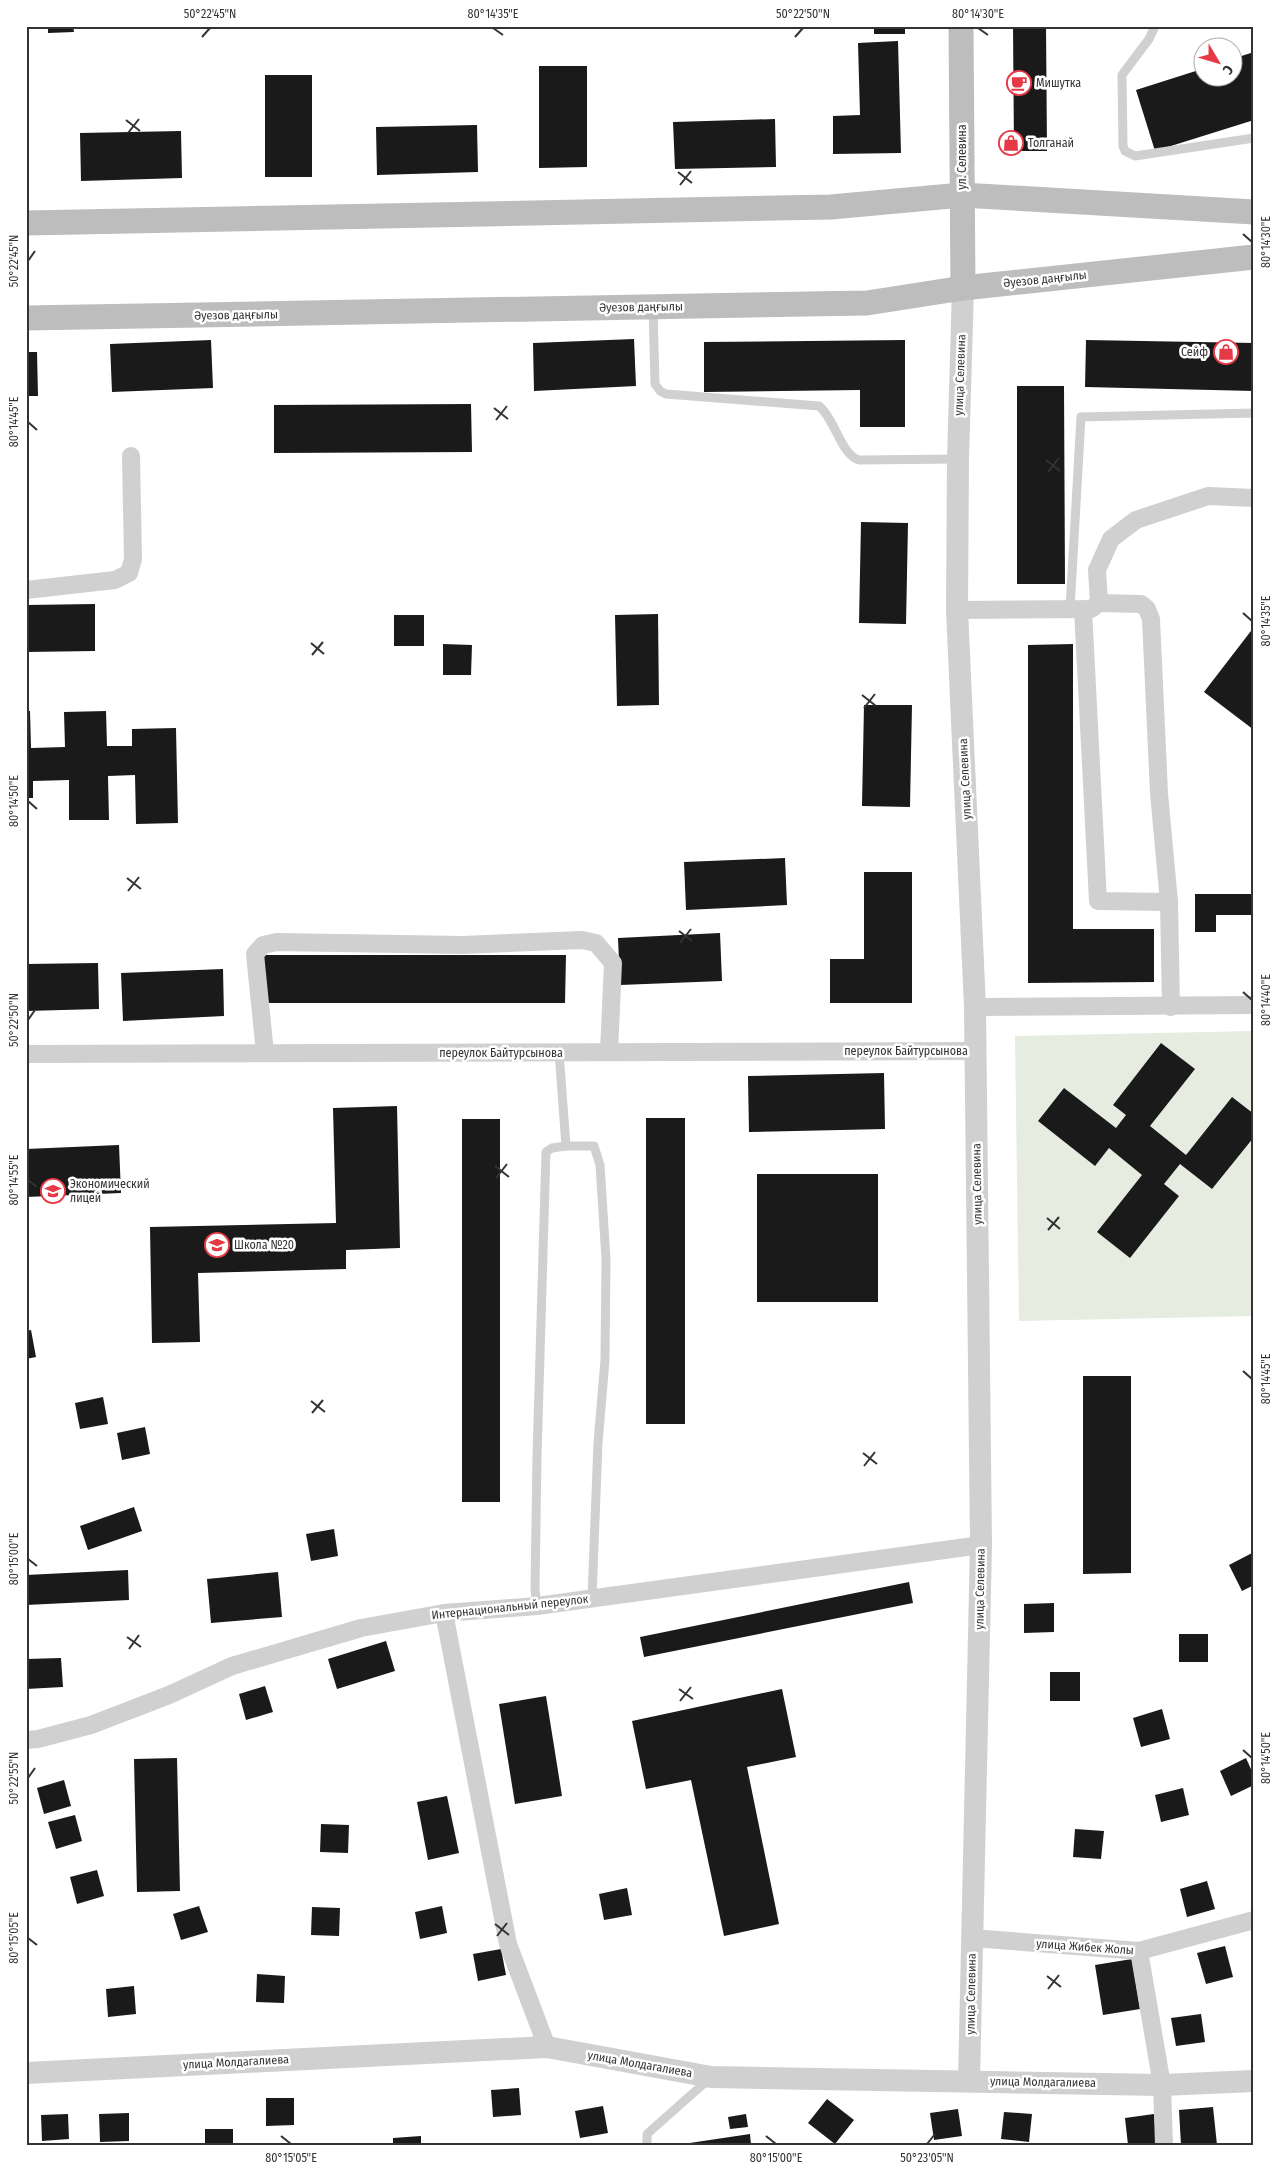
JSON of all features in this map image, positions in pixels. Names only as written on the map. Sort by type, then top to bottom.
[{"type":"main road","name":"ул. Селевина","points":[[961,26],[963,288]]},
{"type":"main road","points":[[26,223],[831,207],[962,196],[1254,212]]},
{"type":"main road","name":"Әуезов даңғылы","points":[[26,318],[867,303],[963,288],[1254,257]]},
{"type":"street","name":"улица Селевина","points":[[963,288],[958,459],[957,610],[975,1007],[981,1545],[969,2081]]},
{"type":"street","points":[[26,590],[115,580],[129,573],[134,559],[131,456]]},
{"type":"street","points":[[1169,902],[1098,901],[1084,607],[1097,570],[1111,539],[1136,520],[1208,496],[1254,498]]},
{"type":"street","points":[[957,610],[1141,604],[1147,609],[1151,618],[1159,793],[1169,902],[1171,1006]]},
{"type":"street","points":[[265,1053],[256,954],[263,945],[277,942],[463,945],[582,940],[596,943],[612,963],[609,1052]]},
{"type":"street","points":[[975,1007],[1254,1005]]},
{"type":"street","name":"переулок Байтурсынова","points":[[26,1054],[976,1051]]},
{"type":"street","name":"Интернациональный переулок","points":[[26,1740],[38,1739],[91,1725],[169,1695],[232,1666],[361,1628],[444,1613],[537,1606],[981,1545]]},
{"type":"street","points":[[444,1613],[508,1944],[547,2047]]},
{"type":"street","name":"улица Жибек Жолы","points":[[972,1938],[1139,1951],[1254,1920]]},
{"type":"street","points":[[1139,1951],[1162,2085],[1164,2145]]},
{"type":"street","name":"улица Молдагалиева","points":[[26,2073],[547,2047],[711,2077],[1162,2085],[1254,2081]]},
{"type":"lane","points":[[1155,26],[1149,39],[1122,75],[1123,146],[1125,151],[1135,156],[1254,138]]},
{"type":"lane","points":[[652,307],[655,384],[660,391],[666,394],[819,406],[827,412],[850,455],[859,460],[958,459]]},
{"type":"lane","points":[[1084,607],[1081,416],[1254,413]]},
{"type":"lane","points":[[560,1052],[566,1146]]},
{"type":"lane","points":[[537,1606],[535,1589],[537,1456],[546,1152],[552,1148],[566,1146],[594,1146],[600,1165],[606,1258],[605,1360],[598,1443],[592,1598]]},
{"type":"lane","points":[[647,2145],[647,2134],[711,2077]]},
{"type":"shaded area","points":[[1254,1031],[1254,1316],[1019,1321],[1015,1036]]},
{"type":"building","points":[[48,26],[73,26],[74,32],[48,33]]},
{"type":"building","points":[[874,26],[905,26],[905,34],[874,34]]},
{"type":"building","points":[[1013,26],[1046,26],[1047,151],[1014,151]]},
{"type":"building","points":[[1098,26],[1137,26],[1137,28],[1098,29]]},
{"type":"building","points":[[898,41],[901,153],[833,154],[833,116],[860,115],[858,43]]},
{"type":"building","points":[[1254,52],[1254,120],[1155,151],[1136,90],[1192,72],[1192,88],[1242,88],[1242,56]]},
{"type":"building","points":[[539,66],[587,66],[587,167],[539,168]]},
{"type":"building","points":[[265,75],[312,75],[312,177],[265,177]]},
{"type":"building","points":[[775,119],[776,167],[675,169],[673,122]]},
{"type":"building","points":[[477,125],[478,172],[377,175],[376,127]]},
{"type":"building","points":[[181,131],[182,178],[81,181],[80,133]]},
{"type":"building","points":[[634,339],[636,386],[534,391],[533,343]]},
{"type":"building","points":[[211,340],[213,388],[112,392],[110,344]]},
{"type":"building","points":[[905,340],[905,427],[860,427],[860,390],[704,392],[704,342]]},
{"type":"building","points":[[1086,340],[1254,343],[1254,391],[1085,387]]},
{"type":"building","points":[[26,352],[37,352],[38,396],[26,396]]},
{"type":"building","points":[[1017,386],[1064,386],[1065,584],[1017,584]]},
{"type":"building","points":[[471,404],[472,452],[274,453],[274,405]]},
{"type":"building","points":[[861,522],[908,523],[906,624],[859,623]]},
{"type":"building","points":[[95,604],[95,651],[26,652],[26,605]]},
{"type":"building","points":[[658,614],[659,705],[617,706],[615,615]]},
{"type":"building","points":[[394,615],[424,615],[424,646],[394,646]]},
{"type":"building","points":[[1254,627],[1254,730],[1204,692]]},
{"type":"building","points":[[443,644],[472,645],[471,675],[443,675]]},
{"type":"building","points":[[1073,644],[1073,929],[1154,929],[1154,982],[1028,983],[1028,645]]},
{"type":"building","points":[[864,705],[912,705],[910,807],[862,806]]},
{"type":"building","points":[[26,711],[30,711],[31,748],[65,747],[64,712],[106,711],[107,746],[132,746],[132,729],[176,728],[178,823],[136,824],[135,775],[108,776],[109,820],[69,820],[69,780],[33,781],[33,798],[26,798]]},
{"type":"building","points":[[785,858],[787,905],[686,910],[684,862]]},
{"type":"building","points":[[864,872],[912,872],[912,1003],[830,1003],[830,959],[864,959]]},
{"type":"building","points":[[1195,894],[1254,894],[1254,915],[1216,915],[1216,932],[1195,932]]},
{"type":"building","points":[[720,933],[722,981],[620,985],[618,938]]},
{"type":"building","points":[[264,955],[566,955],[565,1003],[264,1003]]},
{"type":"building","points":[[98,963],[99,1009],[26,1011],[26,964]]},
{"type":"building","points":[[223,969],[224,1016],[123,1021],[121,973]]},
{"type":"building","points":[[1161,1043],[1195,1069],[1150,1126],[1186,1155],[1232,1097],[1254,1114],[1254,1137],[1212,1189],[1180,1164],[1164,1184],[1179,1196],[1130,1258],[1097,1232],[1142,1175],[1109,1148],[1095,1166],[1038,1121],[1064,1088],[1116,1128],[1126,1115],[1113,1105]]},
{"type":"building","points":[[884,1073],[885,1129],[749,1132],[748,1076]]},
{"type":"building","points":[[397,1106],[400,1248],[346,1250],[346,1269],[198,1273],[200,1342],[152,1343],[150,1227],[336,1223],[333,1108]]},
{"type":"building","points":[[646,1118],[685,1118],[685,1424],[646,1424]]},
{"type":"building","points":[[462,1119],[500,1119],[500,1502],[462,1502]]},
{"type":"building","name":"Экономический лицей","points":[[119,1145],[121,1193],[26,1197],[26,1149]]},
{"type":"building","points":[[757,1174],[878,1174],[878,1302],[757,1302]]},
{"type":"building","points":[[31,1330],[36,1357],[26,1359],[26,1331]]},
{"type":"building","points":[[1083,1376],[1131,1376],[1131,1573],[1083,1574]]},
{"type":"building","points":[[103,1397],[108,1424],[80,1429],[75,1403]]},
{"type":"building","points":[[145,1427],[150,1454],[122,1460],[117,1433]]},
{"type":"building","points":[[134,1507],[142,1531],[88,1550],[80,1526]]},
{"type":"building","points":[[334,1529],[338,1556],[311,1561],[306,1534]]},
{"type":"building","points":[[1254,1552],[1254,1585],[1242,1591],[1229,1565]]},
{"type":"building","points":[[128,1570],[129,1600],[26,1605],[26,1575]]},
{"type":"building","points":[[278,1572],[282,1617],[211,1623],[207,1579]]},
{"type":"building","points":[[909,1582],[913,1603],[644,1657],[640,1637]]},
{"type":"building","points":[[1054,1603],[1054,1632],[1024,1633],[1024,1604]]},
{"type":"building","points":[[1179,1634],[1208,1634],[1208,1662],[1179,1662]]},
{"type":"building","points":[[386,1641],[395,1671],[337,1689],[328,1659]]},
{"type":"building","points":[[61,1658],[63,1687],[26,1689],[26,1659]]},
{"type":"building","points":[[1050,1672],[1080,1672],[1080,1701],[1050,1701]]},
{"type":"building","points":[[265,1686],[273,1712],[246,1720],[239,1694]]},
{"type":"building","points":[[782,1689],[796,1757],[747,1767],[779,1924],[724,1936],[691,1780],[646,1789],[632,1721]]},
{"type":"building","points":[[546,1696],[562,1796],[515,1804],[499,1704]]},
{"type":"building","points":[[1162,1709],[1170,1739],[1141,1747],[1133,1718]]},
{"type":"building","points":[[177,1758],[180,1891],[137,1892],[134,1759]]},
{"type":"building","points":[[1246,1758],[1254,1776],[1254,1785],[1231,1796],[1220,1771]]},
{"type":"building","points":[[64,1780],[71,1806],[44,1814],[37,1788]]},
{"type":"building","points":[[1183,1788],[1189,1815],[1161,1822],[1155,1795]]},
{"type":"building","points":[[447,1796],[459,1853],[428,1860],[417,1802]]},
{"type":"building","points":[[75,1815],[82,1841],[56,1849],[48,1822]]},
{"type":"building","points":[[321,1824],[349,1825],[348,1853],[320,1852]]},
{"type":"building","points":[[1075,1829],[1104,1831],[1101,1859],[1073,1857]]},
{"type":"building","points":[[97,1870],[104,1896],[77,1904],[70,1877]]},
{"type":"building","points":[[1207,1881],[1215,1909],[1187,1917],[1180,1889]]},
{"type":"building","points":[[627,1888],[632,1915],[604,1920],[599,1894]]},
{"type":"building","points":[[199,1906],[208,1932],[181,1940],[173,1914]]},
{"type":"building","points":[[442,1906],[447,1933],[420,1939],[415,1912]]},
{"type":"building","points":[[312,1907],[340,1908],[339,1936],[311,1935]]},
{"type":"building","points":[[1225,1946],[1233,1977],[1206,1984],[1197,1953]]},
{"type":"building","points":[[501,1949],[506,1975],[478,1981],[473,1954]]},
{"type":"building","points":[[1132,1959],[1140,2009],[1103,2015],[1095,1965]]},
{"type":"building","points":[[257,1974],[285,1976],[284,2003],[256,2002]]},
{"type":"building","points":[[134,1986],[136,2014],[108,2017],[106,1989]]},
{"type":"building","points":[[1201,2014],[1205,2042],[1176,2046],[1171,2018]]},
{"type":"building","points":[[519,2088],[521,2115],[493,2117],[491,2090]]},
{"type":"building","points":[[266,2098],[294,2098],[294,2125],[266,2126]]},
{"type":"building","points":[[827,2099],[854,2120],[835,2144],[808,2123]]},
{"type":"building","points":[[603,2106],[608,2133],[580,2138],[575,2111]]},
{"type":"building","points":[[1213,2107],[1217,2145],[1181,2145],[1179,2110]]},
{"type":"building","points":[[958,2109],[962,2136],[934,2140],[930,2113]]},
{"type":"building","points":[[1004,2112],[1032,2114],[1029,2142],[1001,2139]]},
{"type":"building","points":[[129,2113],[129,2141],[100,2142],[99,2114]]},
{"type":"building","points":[[26,2114],[28,2114],[29,2142],[26,2142]]},
{"type":"building","points":[[68,2114],[69,2139],[42,2141],[41,2115]]},
{"type":"building","points":[[746,2114],[748,2127],[730,2129],[728,2117]]},
{"type":"building","points":[[1154,2114],[1157,2145],[1128,2145],[1125,2118]]},
{"type":"building","points":[[205,2129],[233,2129],[233,2145],[205,2145]]},
{"type":"building","points":[[750,2134],[751,2145],[683,2145],[683,2144]]},
{"type":"building","points":[[421,2136],[421,2145],[393,2145],[393,2138]]},
{"type":"place","name":"Мишутка","points":[[1019,83]]},
{"type":"place","name":"Толганай","points":[[1011,143]]},
{"type":"place","name":"Сейф","points":[[1226,352]]},
{"type":"place","name":"Экономический лицей","points":[[53,1191]]},
{"type":"place","name":"Школа №20","points":[[217,1245]]}]
